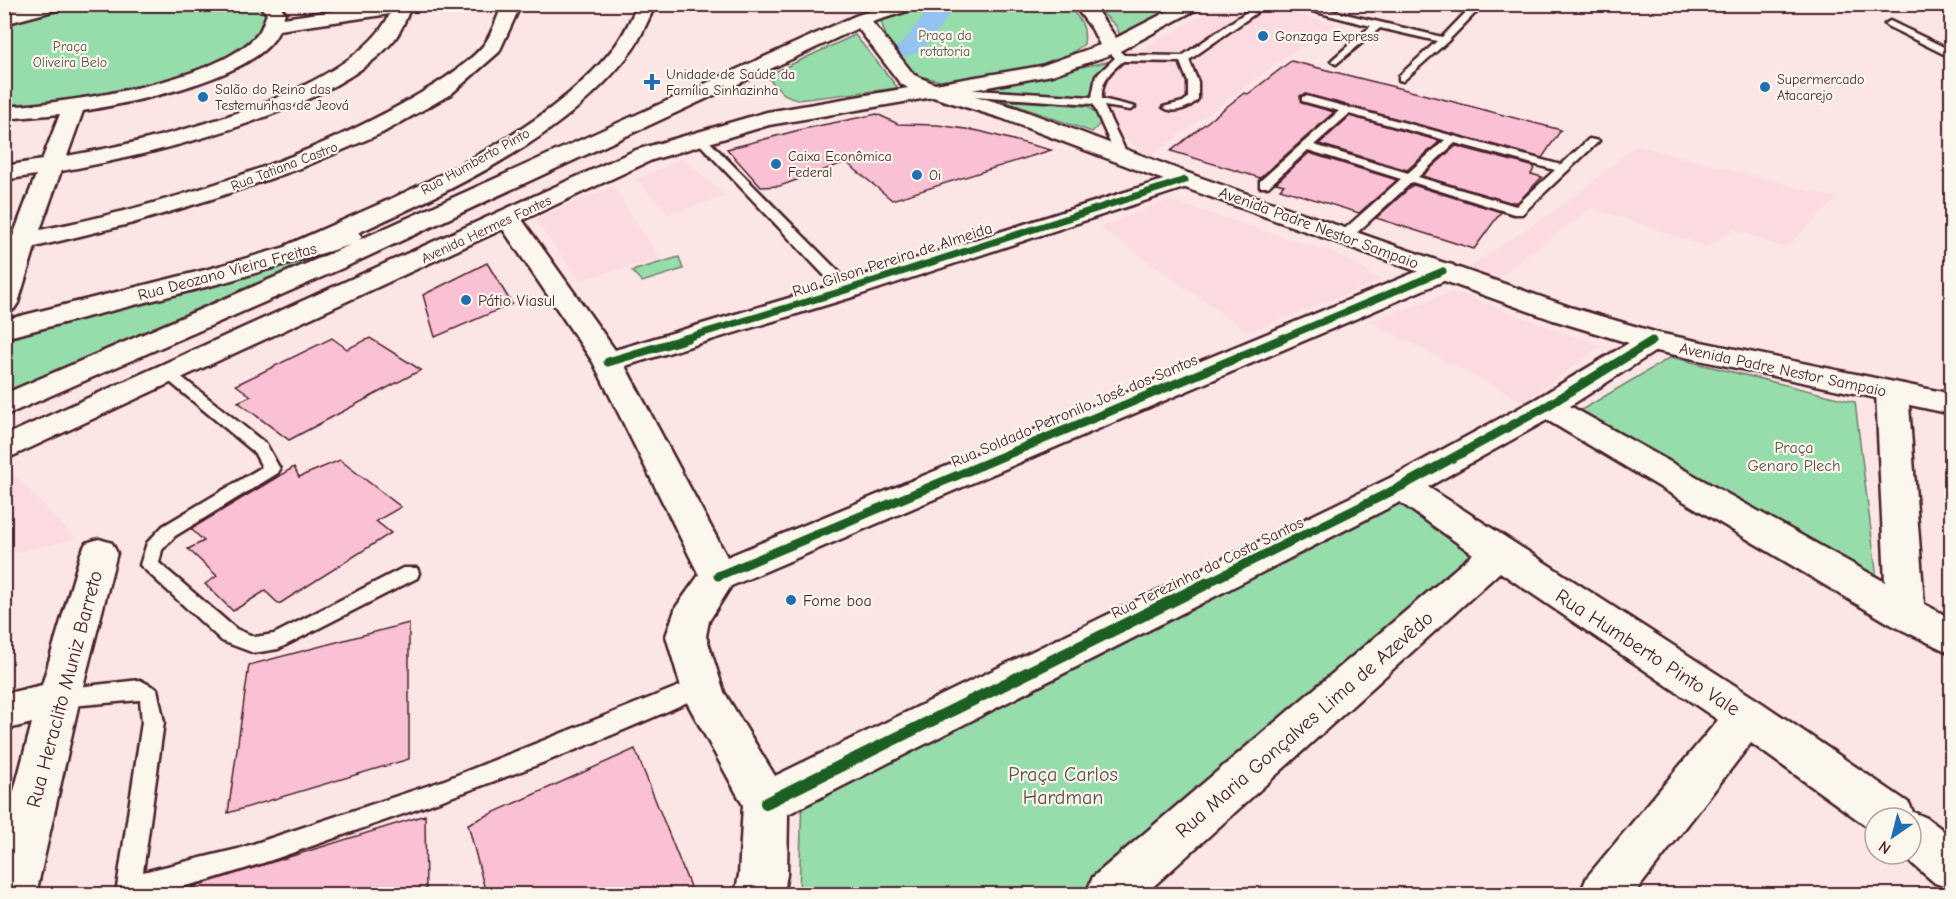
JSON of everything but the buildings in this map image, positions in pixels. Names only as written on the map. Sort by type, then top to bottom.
[{"type":"street","points":[[4,19],[58,4]]},
{"type":"street","points":[[273,14],[331,4]]},
{"type":"street","points":[[273,14],[402,8],[424,4]]},
{"type":"street","name":"Rua Tatiana Castro","points":[[14,243],[153,210],[250,180],[340,145],[410,110],[462,76],[495,45],[511,16],[512,4]]},
{"type":"street","name":"Rua Humberto Pinto","points":[[295,252],[419,193],[520,139],[586,89],[627,45],[647,4]]},
{"type":"street","name":"Avenida Hermes Fontes","points":[[4,406],[449,210],[867,12],[911,4]]},
{"type":"street","points":[[1082,4],[1101,28],[1116,53]]},
{"type":"street","name":"Avenida Hermes Fontes","points":[[4,449],[644,156],[699,137],[767,119],[990,82],[1116,53],[1197,4]]},
{"type":"street","points":[[4,173],[51,167],[188,136],[306,91],[358,62],[388,35],[402,8]]},
{"type":"street","name":"Avenida Padre Nestor Sampaio","points":[[867,12],[907,79],[1009,112],[1185,180],[1563,314],[1652,340],[1952,404]]},
{"type":"street","points":[[4,113],[73,108],[162,88],[213,71],[244,55],[266,39],[273,14]]},
{"type":"street","points":[[4,303],[14,243],[51,167],[73,108]]},
{"type":"street","name":"Rua Gilson Pereira de Almeida","points":[[608,362],[846,290],[1185,180]]},
{"type":"street","name":"Rua Deozano Vieira Freitas","points":[[4,329],[215,276],[449,210]]},
{"type":"street","points":[[509,219],[608,362],[718,576],[690,618],[686,636],[705,698],[766,803],[763,875],[759,894]]},
{"type":"street","name":"Rua Soldado Petronilo José dos Santos","points":[[718,576],[1443,271]]},
{"type":"street","name":"Rua Terezinha da Costa Santos","points":[[766,803],[1402,486],[1547,406],[1652,340]]},
{"type":"street","points":[[1892,392],[1906,614]]},
{"type":"street","points":[[1547,406],[1906,614],[1952,638]]},
{"type":"street","name":"Rua Humberto Pinto Vale","points":[[1402,486],[1497,554],[1747,716],[1876,806]]},
{"type":"street","name":"Rua Heraclito Muniz Barreto","points":[[12,894],[59,698],[99,553]]},
{"type":"street","name":"Rua Maria Gonçalves Lima de Azevêdo","points":[[1110,894],[1497,554]]},
{"type":"street","points":[[4,712],[59,698]]},
{"type":"street","points":[[1604,894],[1747,716]]},
{"type":"street","points":[[1923,843],[1952,867]]},
{"type":"lane","points":[[1289,4],[1444,40]]},
{"type":"lane","points":[[1403,78],[1480,4]]},
{"type":"lane","points":[[1121,154],[1097,101],[1096,86],[1116,53],[1184,59],[1251,13]]},
{"type":"lane","points":[[1890,24],[1952,55]]},
{"type":"lane","points":[[1336,61],[1378,25]]},
{"type":"lane","points":[[1168,107],[1186,105],[1193,99],[1193,82],[1184,59]]},
{"type":"lane","points":[[937,90],[1097,101],[1130,107]]},
{"type":"lane","points":[[1306,99],[1564,169]]},
{"type":"lane","points":[[1264,184],[1347,110]]},
{"type":"lane","points":[[699,137],[846,290]]},
{"type":"lane","points":[[1345,236],[1454,138]]},
{"type":"lane","points":[[1306,146],[1518,211],[1593,141]]},
{"type":"lane","points":[[169,374],[260,448],[272,469],[169,531],[153,548],[149,565],[229,635],[254,645],[278,641],[410,573]]},
{"type":"lane","points":[[59,698],[129,689],[140,689],[150,695],[153,722],[128,891],[238,860],[444,790],[702,686]]},
{"type":"shaded area","points":[[1221,5],[1259,5],[1336,24],[1290,54],[1150,157],[1122,136],[1097,101],[1104,82],[1113,69],[1142,49]]},
{"type":"shaded area","points":[[1636,145],[1838,198],[1785,248],[1733,229],[1707,247],[1592,208],[1499,277],[1467,268],[1572,199]]},
{"type":"shaded area","points":[[684,158],[726,197],[668,213],[636,179]]},
{"type":"shaded area","points":[[613,187],[660,259],[580,280],[534,219]]},
{"type":"shaded area","points":[[1168,200],[1335,253],[1382,280],[1248,332],[1100,228]]},
{"type":"shaded area","points":[[1454,292],[1601,346],[1524,402],[1369,321]]},
{"type":"shaded area","points":[[8,468],[76,539],[5,555],[4,470]]},
{"type":"green space","name":"Praça Oliveira Belo","points":[[63,4],[260,4],[270,12],[269,29],[241,51],[211,68],[178,80],[110,96],[5,110],[4,21]]},
{"type":"green space","name":"Praça da rotatoria","points":[[933,5],[1067,5],[1083,27],[1084,44],[1069,55],[1031,68],[985,78],[944,82],[920,76],[910,70],[889,44],[880,19]]},
{"type":"green space","points":[[1094,5],[1185,5],[1120,35],[1116,26]]},
{"type":"green space","points":[[855,35],[898,88],[797,100],[784,94],[766,76]]},
{"type":"green space","points":[[1111,61],[1097,77],[1093,86],[1092,98],[969,90]]},
{"type":"green space","points":[[1001,100],[1088,106],[1103,121],[1092,132]]},
{"type":"green space","points":[[679,257],[683,269],[642,282],[632,271]]},
{"type":"green space","points":[[314,258],[5,392],[5,340]]},
{"type":"green space","name":"Praça Genaro Plech","points":[[1671,357],[1855,402],[1877,579],[1578,412]]},
{"type":"green space","name":"Praça Carlos Hardman","points":[[1403,490],[1492,553],[1104,894],[799,894],[802,797]]},
{"type":"waterway","points":[[903,51],[911,47],[945,4]]},
{"type":"cycle path","points":[[608,362],[846,290],[1185,180]]},
{"type":"cycle path","points":[[718,576],[1443,271]]},
{"type":"cycle path","points":[[766,803],[1402,486],[1547,406],[1652,341]]},
{"type":"place","name":"Gonzaga Express","points":[[1263,36]]},
{"type":"place","name":"Unidade de Saúde da Família Sinhazinha","points":[[652,82]]},
{"type":"place","name":"Supermercado Atacarejo","points":[[1765,87]]},
{"type":"place","name":"Salão do Reino das Testemunhas de Jeová","points":[[203,97]]},
{"type":"place","name":"Caixa Econômica Federal","points":[[776,164]]},
{"type":"place","name":"Oi","points":[[917,175]]},
{"type":"place","name":"Pátio Viasul","points":[[466,300]]},
{"type":"place","name":"Fome boa","points":[[791,600]]}]
